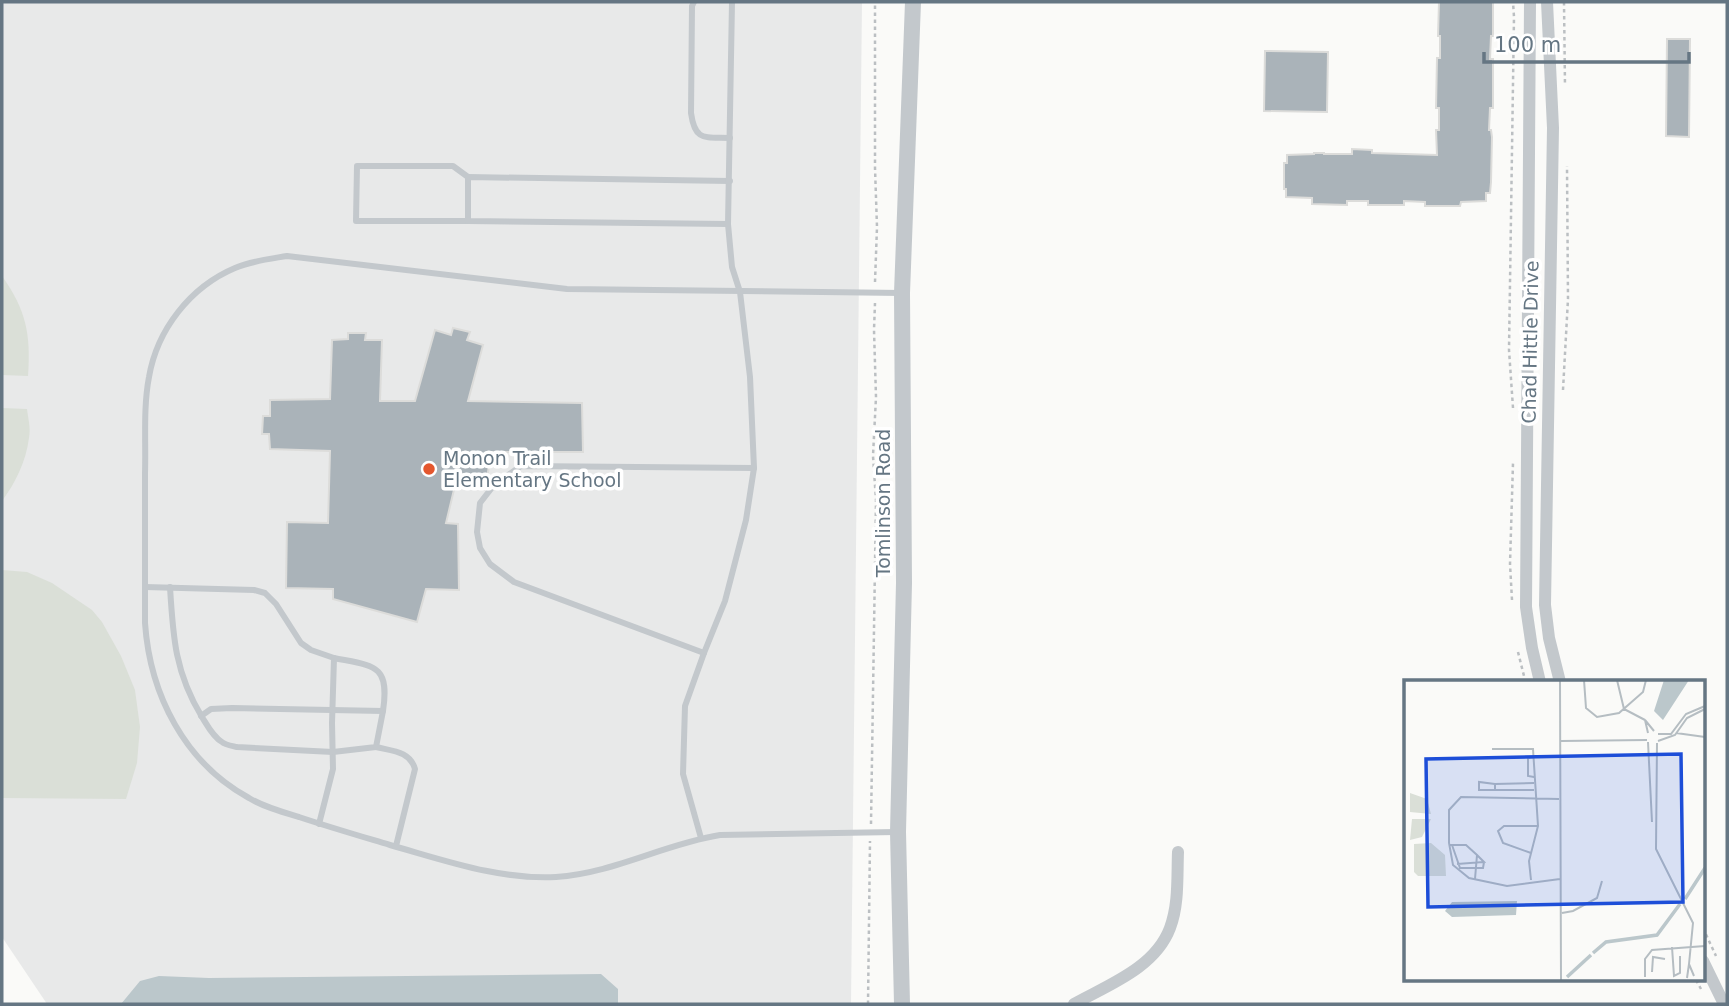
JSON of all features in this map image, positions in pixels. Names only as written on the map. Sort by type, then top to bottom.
[{"type":"street","name":"Tomlinson Road","points":[[902,1004],[898,832],[904,583],[902,293],[913,2]]},
{"type":"street","name":"Chad Hittle Drive","points":[[1530,2],[1527,607],[1532,648],[1540,680]]},
{"type":"street","name":"Chad Hittle Drive","points":[[1547,2],[1553,128],[1545,605],[1549,638],[1560,680]]},
{"type":"street","points":[[1074,1004],[1136,969],[1157,949],[1170,927],[1173,915],[1178,852]]},
{"type":"street","points":[[1704,963],[1724,1004]]},
{"type":"lane","points":[[694,2],[691,113],[693,128],[704,137],[730,138]]},
{"type":"lane","points":[[701,838],[683,774],[685,706],[725,601],[746,520],[754,468],[750,377],[740,292],[732,267],[728,224],[732,2]]},
{"type":"lane","points":[[728,224],[356,221],[356,166],[453,166],[468,177],[730,181]]},
{"type":"lane","points":[[468,177],[468,221]]},
{"type":"lane","points":[[898,832],[741,834],[701,838],[602,870],[552,877],[479,870],[319,824],[250,799],[209,768],[182,737],[162,700],[152,670],[146,640],[146,398],[154,355],[165,330],[189,299],[203,286],[234,268],[250,262],[287,256],[567,289],[902,293]]},
{"type":"lane","points":[[704,653],[514,582],[490,565],[481,548],[477,532],[480,503],[494,485],[521,466],[754,468]]},
{"type":"lane","points":[[145,587],[254,590],[265,593],[276,604],[301,643],[311,650],[372,666],[383,678],[385,694],[376,747]]},
{"type":"lane","points":[[170,587],[172,625],[180,670],[190,697],[209,728],[222,743],[237,747],[333,752],[376,747],[410,758],[415,769],[396,846]]},
{"type":"lane","points":[[319,824],[333,769],[334,658]]},
{"type":"lane","points":[[201,716],[211,709],[232,708],[383,711]]},
{"type":"path","points":[[868,1004],[876,514],[873,456],[877,227],[875,2]]},
{"type":"path","points":[[1513,2],[1509,350],[1514,416]]},
{"type":"path","points":[[1562,395],[1568,318],[1568,232]]},
{"type":"path","points":[[1513,458],[1510,564],[1513,606]]},
{"type":"path","points":[[1518,646],[1526,680]]},
{"type":"path","points":[[1704,930],[1718,959]]},
{"type":"shaded area","name":"Monon Trail Elementary School","points":[[2,2],[862,2],[851,1004],[47,1004],[2,937]]},
{"type":"shaded area","points":[[2,276],[17,300],[25,323],[29,347],[28,376],[2,375]]},
{"type":"shaded area","points":[[2,408],[27,409],[30,431],[23,463],[2,501]]},
{"type":"shaded area","points":[[2,570],[27,572],[52,583],[92,610],[121,656],[135,690],[140,727],[137,763],[126,799],[2,798]]},
{"type":"shaded area","points":[[601,974],[618,989],[618,1004],[121,1004],[140,981],[159,976],[209,978]]},
{"type":"building","points":[[1439,2],[1493,2],[1490,59],[1493,59],[1493,108],[1490,108],[1489,130],[1492,137],[1491,182],[1486,201],[1461,202],[1460,206],[1425,206],[1425,202],[1404,201],[1404,205],[1368,205],[1368,201],[1347,201],[1347,205],[1312,204],[1312,198],[1286,197],[1284,163],[1287,163],[1287,155],[1352,154],[1352,149],[1372,150],[1372,153],[1437,155]]},
{"type":"building","points":[[1667,39],[1690,39],[1689,137],[1666,136]]},
{"type":"building","points":[[1265,51],[1328,52],[1327,112],[1264,111]]},
{"type":"building","name":"Monon Trail Elementary School","points":[[453,328],[470,332],[467,340],[483,345],[468,401],[582,403],[583,452],[491,452],[487,479],[458,473],[446,523],[458,524],[459,590],[426,589],[417,622],[333,599],[333,589],[286,588],[287,522],[328,523],[330,451],[270,449],[269,434],[262,434],[263,416],[270,416],[270,400],[330,399],[332,340],[348,339],[348,333],[366,333],[365,340],[382,340],[380,401],[415,401],[435,330],[451,335]]},
{"type":"place","name":"Monon Trail Elementary School","points":[[429,469]]}]
